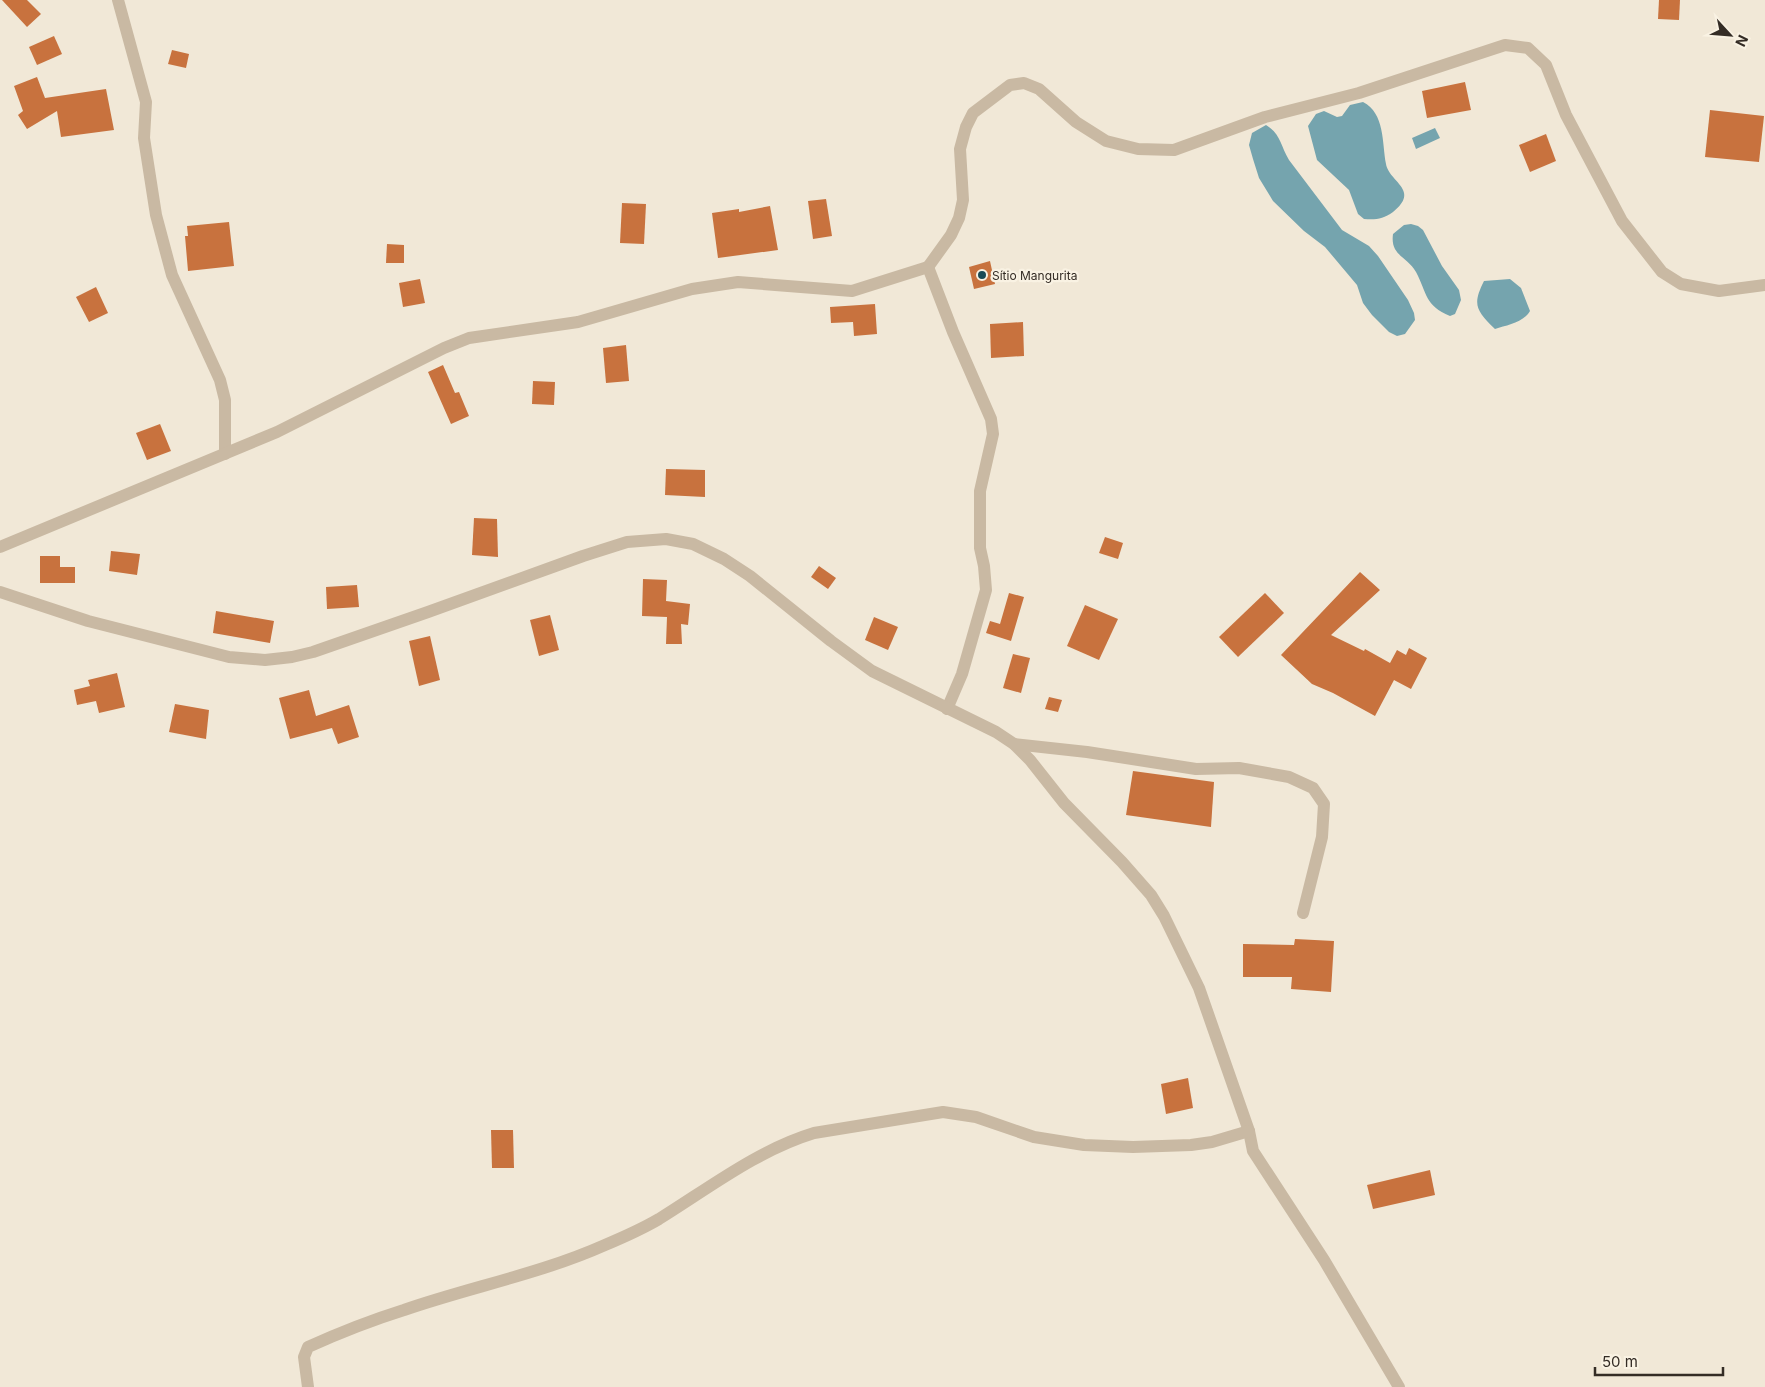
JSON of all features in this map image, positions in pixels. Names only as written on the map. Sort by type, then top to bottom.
[{"type":"street","points":[[118,0],[146,102],[144,138],[156,215],[172,275],[220,380],[225,400],[225,454]]},
{"type":"street","points":[[0,547],[277,432],[444,348],[469,338],[578,322],[702,288],[738,282],[852,291],[928,267],[951,235],[959,218],[963,200],[960,149],[966,127],[973,113],[1010,85],[1024,83],[1038,89],[1076,122],[1106,141],[1138,148],[1174,150],[1265,116],[1359,93],[1505,45],[1528,48],[1546,65],[1566,115],[1622,221],[1662,272],[1680,284],[1719,291],[1765,285]]},
{"type":"street","points":[[928,267],[953,332],[991,419],[993,434],[980,492],[980,548],[986,590],[962,674],[947,709]]},
{"type":"street","points":[[0,592],[88,621],[229,657],[265,660],[313,652],[447,606],[582,556],[627,542],[666,539],[693,544],[724,559],[750,576],[831,641],[872,671],[996,732],[1014,744],[1030,760],[1064,803],[1151,895],[1164,916],[1199,988],[1249,1131],[1253,1151],[1324,1260],[1399,1387]]},
{"type":"street","points":[[1014,744],[1087,752],[1196,769],[1239,768],[1289,777],[1313,788],[1324,804],[1322,837],[1303,912]]},
{"type":"street","points":[[308,1387],[304,1357],[308,1346],[404,1310],[522,1275],[603,1246],[659,1219],[742,1166],[800,1137],[814,1133],[943,1112],[976,1117],[1034,1137],[1084,1145],[1133,1147],[1191,1145],[1212,1142],[1249,1131]]},
{"type":"water","points":[[1363,102],[1370,107],[1379,121],[1388,170],[1404,192],[1401,204],[1393,212],[1383,218],[1376,219],[1364,219],[1358,214],[1349,190],[1317,160],[1308,126],[1316,114],[1324,111],[1337,117],[1342,116],[1350,105]]},
{"type":"water","points":[[1266,125],[1275,132],[1289,160],[1342,230],[1369,246],[1408,300],[1415,320],[1405,334],[1397,336],[1389,332],[1372,315],[1363,303],[1357,285],[1325,247],[1304,231],[1273,201],[1259,178],[1249,145],[1252,133]]},
{"type":"water","points":[[1435,128],[1440,138],[1416,149],[1412,138]]},
{"type":"water","points":[[1411,224],[1423,230],[1442,266],[1459,290],[1461,300],[1455,314],[1450,316],[1431,303],[1416,272],[1394,247],[1393,234],[1404,225]]},
{"type":"water","points":[[1510,279],[1521,288],[1530,311],[1519,321],[1495,329],[1478,307],[1477,302],[1480,289],[1484,281]]},
{"type":"building","points":[[2,0],[27,0],[41,14],[27,27]]},
{"type":"building","points":[[1659,0],[1680,0],[1679,20],[1658,19]]},
{"type":"building","points":[[54,36],[62,54],[37,65],[29,47]]},
{"type":"building","points":[[172,50],[189,54],[186,68],[168,64]]},
{"type":"building","points":[[37,77],[45,98],[106,89],[114,130],[61,137],[57,111],[27,129],[18,115],[23,111],[14,86]]},
{"type":"building","points":[[1465,82],[1471,110],[1427,118],[1422,91]]},
{"type":"building","points":[[1710,110],[1764,116],[1759,162],[1705,157]]},
{"type":"building","points":[[1546,134],[1556,161],[1530,172],[1519,145]]},
{"type":"building","points":[[826,199],[832,236],[813,239],[808,201]]},
{"type":"building","points":[[622,203],[646,204],[644,244],[620,243]]},
{"type":"building","points":[[770,206],[778,250],[718,258],[712,213],[739,209],[739,212]]},
{"type":"building","points":[[229,222],[234,266],[188,271],[185,236],[188,236],[187,226]]},
{"type":"building","points":[[387,244],[404,245],[404,263],[386,263]]},
{"type":"building","name":"Sítio Mangurita","points":[[990,261],[995,284],[974,289],[969,267]]},
{"type":"building","points":[[420,279],[425,303],[403,307],[399,283]]},
{"type":"building","points":[[96,287],[108,313],[89,322],[76,297]]},
{"type":"building","points":[[875,304],[877,334],[854,336],[853,322],[831,323],[830,307]]},
{"type":"building","points":[[1023,322],[1024,356],[991,358],[990,324]]},
{"type":"building","points":[[626,345],[629,381],[606,383],[603,348]]},
{"type":"building","points":[[443,365],[455,393],[459,392],[469,416],[451,424],[428,372]]},
{"type":"building","points":[[533,381],[555,382],[554,405],[532,404]]},
{"type":"building","points":[[160,424],[171,451],[147,460],[136,433]]},
{"type":"building","points":[[666,469],[705,470],[705,497],[665,495]]},
{"type":"building","points":[[474,518],[497,519],[498,557],[472,555]]},
{"type":"building","points":[[1105,537],[1123,543],[1118,559],[1099,553]]},
{"type":"building","points":[[111,551],[140,554],[137,575],[109,571]]},
{"type":"building","points":[[40,556],[60,556],[60,567],[75,567],[75,583],[40,583]]},
{"type":"building","points":[[819,566],[836,578],[828,589],[811,577]]},
{"type":"building","points":[[1360,572],[1380,590],[1331,635],[1364,651],[1365,649],[1390,663],[1397,650],[1406,655],[1409,648],[1427,658],[1411,689],[1394,680],[1375,716],[1312,684],[1281,655]]},
{"type":"building","points":[[643,579],[667,580],[666,601],[690,604],[688,625],[681,624],[682,644],[666,644],[667,617],[642,616]]},
{"type":"building","points":[[357,585],[359,607],[327,609],[326,587]]},
{"type":"building","points":[[1009,593],[1024,597],[1011,641],[986,633],[990,621],[1000,624]]},
{"type":"building","points":[[1265,593],[1284,613],[1238,657],[1219,637]]},
{"type":"building","points":[[1085,605],[1118,619],[1099,660],[1067,646]]},
{"type":"building","points":[[216,611],[274,621],[270,643],[213,633]]},
{"type":"building","points":[[550,615],[559,650],[539,656],[530,620]]},
{"type":"building","points":[[874,617],[898,627],[888,650],[865,640]]},
{"type":"building","points":[[430,636],[440,680],[419,686],[409,641]]},
{"type":"building","points":[[1013,654],[1030,658],[1021,693],[1003,688]]},
{"type":"building","points":[[117,673],[125,707],[99,713],[96,701],[77,705],[74,690],[90,686],[88,680]]},
{"type":"building","points":[[309,690],[316,716],[349,705],[359,737],[338,744],[332,728],[290,739],[279,698]]},
{"type":"building","points":[[1049,697],[1062,700],[1058,712],[1045,709]]},
{"type":"building","points":[[175,704],[209,710],[206,739],[169,732]]},
{"type":"building","points":[[1133,771],[1214,782],[1211,827],[1126,815]]},
{"type":"building","points":[[1295,939],[1334,941],[1331,992],[1291,989],[1292,977],[1243,977],[1243,944],[1294,945]]},
{"type":"building","points":[[1188,1078],[1193,1108],[1166,1114],[1161,1084]]},
{"type":"building","points":[[491,1130],[513,1130],[514,1168],[492,1168]]},
{"type":"building","points":[[1430,1170],[1435,1195],[1373,1209],[1367,1185]]},
{"type":"place","name":"Sítio Mangurita","points":[[982,275]]}]
